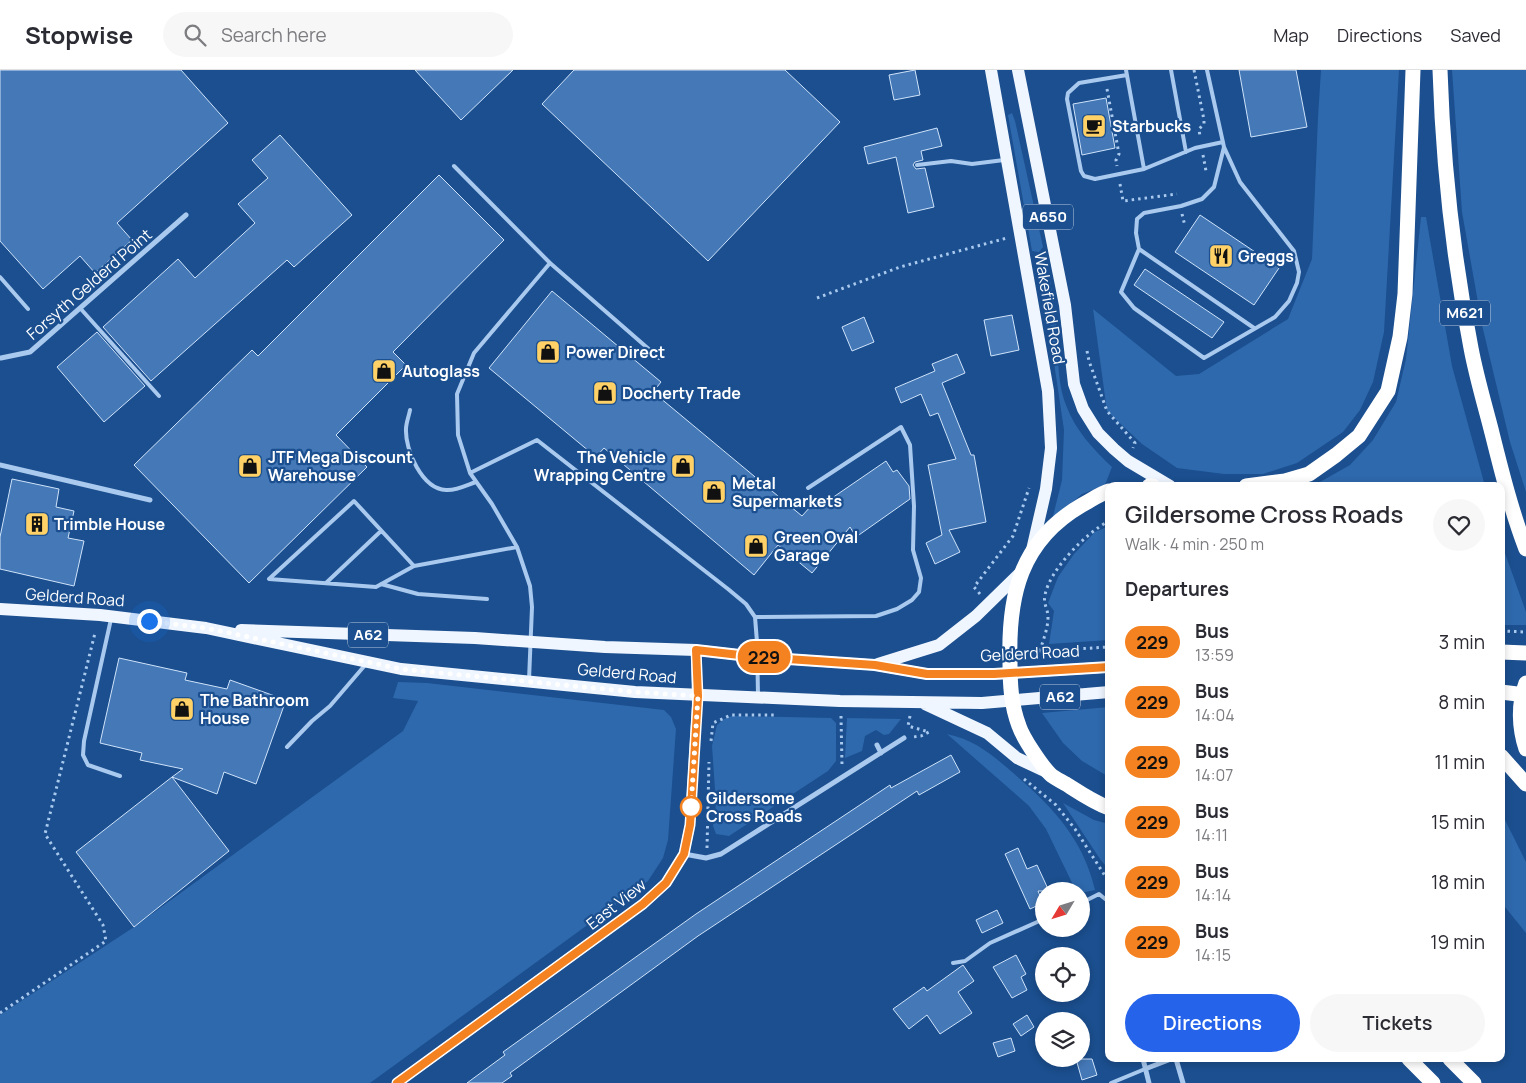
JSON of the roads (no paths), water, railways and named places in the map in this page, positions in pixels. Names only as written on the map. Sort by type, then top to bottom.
[{"type":"highway","points":[[1277,482],[1309,474],[1359,436],[1388,391],[1400,337],[1405,294],[1413,70]]},
{"type":"highway","name":"M621","points":[[1440,70],[1441,106],[1454,248],[1471,350],[1517,526],[1526,549]]},
{"type":"highway","points":[[1105,493],[1072,511],[1031,552],[1020,573],[1010,622],[1012,700],[1019,726],[1030,746],[1050,773],[1094,802],[1105,806]]},
{"type":"highway","points":[[1505,652],[1526,653]]},
{"type":"highway","points":[[1505,692],[1525,690],[1520,722],[1526,749]]},
{"type":"highway","points":[[1505,760],[1526,784]]},
{"type":"highway","points":[[1412,1062],[1433,1083]]},
{"type":"highway","points":[[1453,1062],[1474,1083]]},
{"type":"main road","name":"Wakefield Road","points":[[991,70],[1048,391],[1052,448],[1046,489],[1031,552]]},
{"type":"main road","name":"Wakefield Road","points":[[1018,70],[1065,305],[1074,384],[1084,409],[1098,433],[1128,461],[1163,482]]},
{"type":"main road","points":[[875,665],[939,645],[976,616],[1020,573]]},
{"type":"main road","name":"Gelderd Road","points":[[0,609],[106,616],[206,628],[475,638],[605,647],[696,650],[757,657],[875,665],[927,674],[1105,667]]},
{"type":"main road","name":"Gelderd Road","points":[[206,628],[401,669],[635,692],[840,701],[921,702],[982,702],[1105,692]]},
{"type":"main road","points":[[921,702],[987,733],[1017,758],[1050,773]]},
{"type":"street","name":"Forsyth Gelderd Point","points":[[0,358],[30,352],[186,215]]},
{"type":"street","points":[[0,465],[150,500]]},
{"type":"street","points":[[696,650],[698,696],[690,825],[684,854],[706,858],[721,854],[904,738]]},
{"type":"street","points":[[876,745],[881,753]]},
{"type":"street","name":"East View","points":[[397,1083],[643,904],[666,883],[684,854]]},
{"type":"street","points":[[1144,1062],[1149,1083]]},
{"type":"street","points":[[1145,1069],[1164,1062]]},
{"type":"street","points":[[1177,1062],[1183,1083]]},
{"type":"lane","points":[[1171,70],[1186,152]]},
{"type":"lane","points":[[1207,70],[1223,145],[1240,182],[1294,251],[1299,272],[1297,283],[1289,300],[1275,317],[1204,358],[1134,308],[1121,292],[1140,249],[1136,233],[1137,219],[1144,213],[1181,206],[1202,199],[1214,187],[1223,145]]},
{"type":"lane","points":[[1144,169],[1127,72],[1112,77],[1079,83],[1068,93],[1067,99],[1081,171],[1084,176],[1095,178],[1144,169],[1195,148],[1223,145]]},
{"type":"lane","points":[[917,165],[950,162],[972,164],[1006,160]]},
{"type":"lane","points":[[454,166],[550,264],[659,358]]},
{"type":"lane","points":[[1140,249],[1254,328]]},
{"type":"lane","points":[[529,682],[532,608],[530,586],[517,547],[492,504],[470,473],[458,435],[456,394],[474,353],[550,264]]},
{"type":"lane","points":[[0,277],[28,309]]},
{"type":"lane","points":[[80,308],[159,396]]},
{"type":"lane","points":[[410,410],[406,428],[407,445],[414,464],[424,476],[435,486],[446,490],[476,482]]},
{"type":"lane","points":[[755,616],[806,618],[876,616],[897,609],[912,600],[919,592],[921,578],[913,550],[914,506],[910,445],[900,426],[808,488]]},
{"type":"lane","points":[[470,473],[537,440],[728,588],[746,604],[755,616],[758,697]]},
{"type":"lane","points":[[414,566],[354,500],[269,579],[376,587],[414,566],[517,547]]},
{"type":"lane","points":[[326,583],[381,531]]},
{"type":"lane","points":[[381,584],[418,594],[487,598]]},
{"type":"lane","points":[[106,616],[83,755],[88,765],[120,776]]},
{"type":"lane","points":[[287,747],[312,721],[330,706],[367,662]]},
{"type":"lane","points":[[1090,898],[1099,894],[1105,899]]},
{"type":"lane","points":[[953,963],[965,961],[990,943],[1035,923]]},
{"type":"lane","points":[[1111,1083],[1145,1069]]},
{"type":"place","name":"Starbucks","points":[[1094,126]]},
{"type":"place","name":"Greggs","points":[[1221,256]]},
{"type":"place","name":"Power Direct","points":[[548,352]]},
{"type":"place","name":"Autoglass","points":[[384,371]]},
{"type":"place","name":"Docherty Trade","points":[[605,393]]},
{"type":"place","name":"JTF Mega Discount Warehouse","points":[[250,466]]},
{"type":"place","name":"The Vehicle Wrapping Centre","points":[[683,466]]},
{"type":"place","name":"Metal Supermarkets","points":[[714,492]]},
{"type":"place","name":"Trimble House","points":[[37,524]]},
{"type":"place","name":"Green Oval Garage","points":[[756,546]]},
{"type":"place","name":"The Bathroom House","points":[[182,709]]},
{"type":"place","name":"Gildersome Cross Roads","points":[[691,807]]}]
